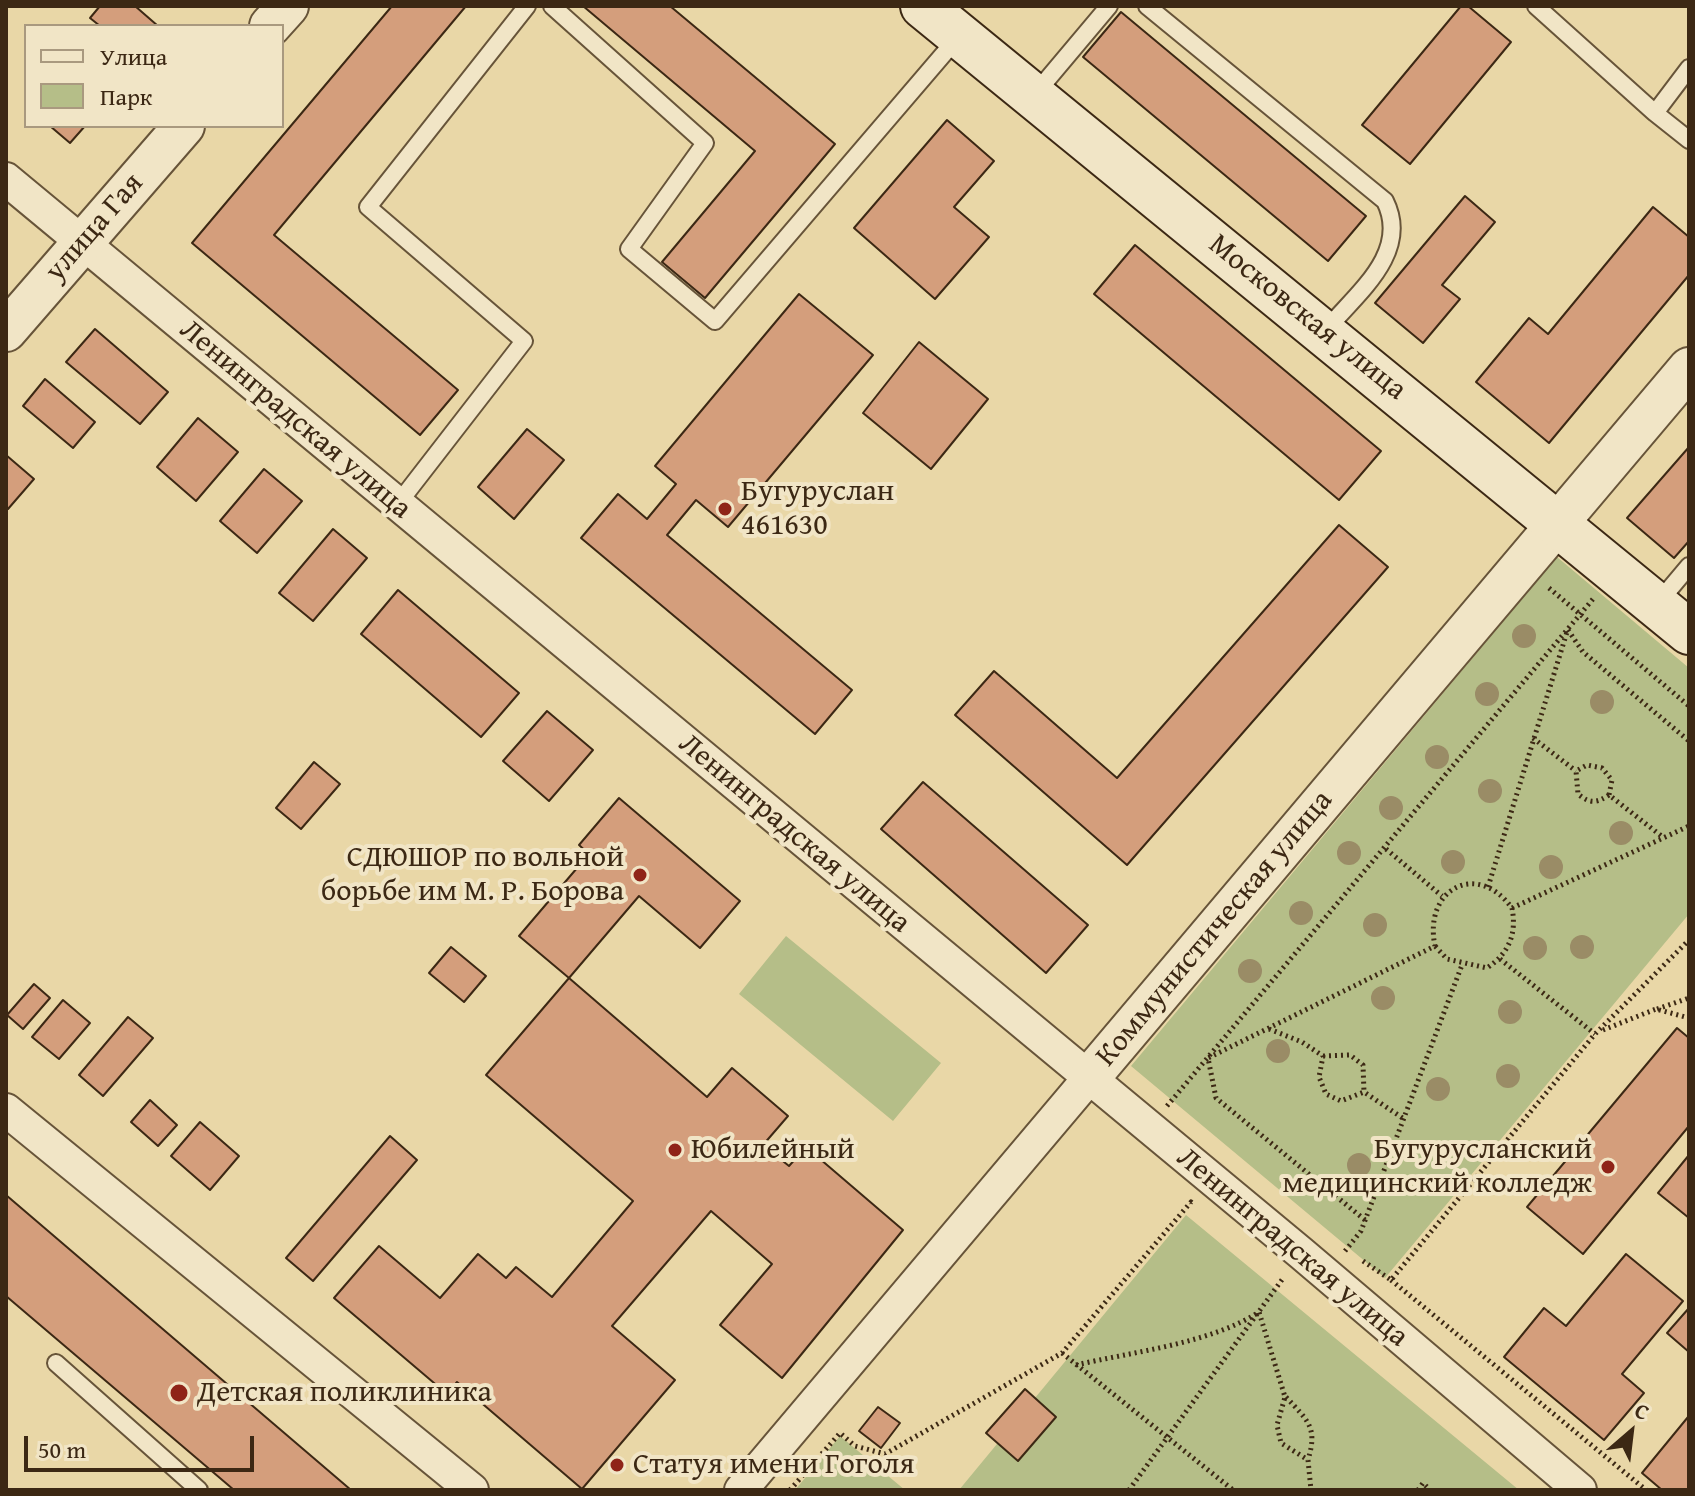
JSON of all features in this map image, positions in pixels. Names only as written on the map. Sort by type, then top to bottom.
[{"type":"main road","name":"Московская улица","points":[[923,6],[1689,632]]},
{"type":"street","points":[[272,24],[288,6]]},
{"type":"street","name":"улица Гая","points":[[6,331],[182,128]]},
{"type":"street","name":"Ленинградская улица","points":[[6,179],[1301,1253],[1580,1490]]},
{"type":"street","name":"Коммунистическая улица","points":[[741,1490],[1689,368]]},
{"type":"street","points":[[6,1110],[472,1490]]},
{"type":"lane","points":[[397,505],[524,341],[368,207],[527,6]]},
{"type":"lane","points":[[552,6],[705,143],[629,249],[715,321],[959,35]]},
{"type":"lane","points":[[1033,96],[1109,6]]},
{"type":"lane","points":[[1147,6],[1385,201],[1394,219],[1386,258],[1324,333]]},
{"type":"lane","points":[[1536,6],[1689,140]]},
{"type":"lane","points":[[1655,113],[1689,68]]},
{"type":"lane","points":[[1656,605],[1689,566]]},
{"type":"lane","points":[[56,1363],[199,1490]]},
{"type":"path","points":[[1149,1128],[1616,572]]},
{"type":"path","points":[[1580,615],[1689,706]]},
{"type":"path","points":[[1488,887],[1568,629]]},
{"type":"path","points":[[1568,629],[1583,652],[1689,741]]},
{"type":"path","points":[[1533,738],[1576,771]]},
{"type":"path","points":[[1587,765],[1602,768],[1612,780],[1609,795],[1598,802],[1587,801],[1578,794],[1574,783],[1576,771],[1587,765]]},
{"type":"path","points":[[1609,795],[1664,838]]},
{"type":"path","points":[[1512,908],[1689,826]]},
{"type":"path","points":[[1386,849],[1442,896]]},
{"type":"path","points":[[1477,884],[1488,887],[1512,908],[1514,932],[1500,959],[1487,968],[1462,965],[1447,959],[1435,946],[1431,925],[1442,896],[1460,886],[1477,884]]},
{"type":"path","points":[[1391,1280],[1595,1034],[1689,940]]},
{"type":"path","points":[[1208,1058],[1435,946]]},
{"type":"path","points":[[1500,959],[1595,1034]]},
{"type":"path","points":[[1325,1275],[1365,1220],[1462,965]]},
{"type":"path","points":[[1595,1034],[1689,998]]},
{"type":"path","points":[[1656,1009],[1689,1018]]},
{"type":"path","points":[[1267,1029],[1302,1042],[1323,1056],[1350,1055],[1363,1065],[1364,1092]]},
{"type":"path","points":[[1323,1056],[1319,1077],[1326,1094],[1341,1101],[1364,1092]]},
{"type":"path","points":[[1208,1058],[1216,1098],[1365,1220]]},
{"type":"path","points":[[1364,1092],[1404,1119]]},
{"type":"path","points":[[790,1490],[840,1433],[855,1446],[885,1454],[1062,1353],[1191,1202],[1202,1212]]},
{"type":"path","points":[[1346,1250],[1391,1280],[1646,1490]]},
{"type":"path","points":[[1129,1490],[1169,1439],[1301,1253]]},
{"type":"path","points":[[1270,1270],[1282,1280]]},
{"type":"path","points":[[1076,1365],[1204,1335],[1245,1322],[1259,1312]]},
{"type":"path","points":[[1259,1312],[1285,1397],[1308,1421],[1315,1437],[1308,1460],[1311,1490]]},
{"type":"path","points":[[1062,1353],[1233,1490]]},
{"type":"path","points":[[1285,1397],[1277,1425],[1281,1443],[1308,1460]]},
{"type":"path","points":[[1418,1490],[1423,1483],[1430,1490]]},
{"type":"green space","points":[[1557,557],[1689,668],[1689,914],[1385,1278],[1131,1066]]},
{"type":"green space","points":[[786,936],[941,1063],[893,1121],[739,994]]},
{"type":"green space","points":[[1186,1215],[1519,1490],[959,1490]]},
{"type":"green space","points":[[840,1436],[905,1490],[795,1490]]},
{"type":"building","points":[[100,6],[135,6],[156,24],[98,24],[90,18]]},
{"type":"building","points":[[392,6],[466,6],[274,235],[458,390],[420,435],[192,243]]},
{"type":"building","points":[[583,6],[670,6],[835,144],[705,298],[662,262],[755,151]]},
{"type":"building","points":[[1461,6],[1468,6],[1511,42],[1410,164],[1362,125]]},
{"type":"building","points":[[1121,12],[1366,216],[1328,261],[1083,57]]},
{"type":"building","points":[[947,120],[994,161],[954,207],[989,237],[935,299],[854,228]]},
{"type":"building","points":[[52,128],[83,128],[70,143]]},
{"type":"building","points":[[1465,196],[1495,222],[1442,285],[1460,299],[1423,343],[1375,303]]},
{"type":"building","points":[[1653,207],[1689,237],[1689,275],[1549,443],[1476,382],[1529,318],[1548,334]]},
{"type":"building","points":[[1135,245],[1381,451],[1339,500],[1094,294]]},
{"type":"building","name":"Бугуруслан 461630","points":[[799,294],[873,355],[728,527],[696,500],[667,535],[852,690],[815,734],[581,538],[618,494],[647,519],[676,484],[655,466]]},
{"type":"building","points":[[95,329],[168,392],[140,424],[66,362]]},
{"type":"building","points":[[919,342],[988,399],[931,469],[863,413]]},
{"type":"building","points":[[45,379],[95,422],[73,448],[23,406]]},
{"type":"building","points":[[198,418],[238,452],[196,501],[157,467]]},
{"type":"building","points":[[527,429],[564,460],[514,519],[478,487]]},
{"type":"building","points":[[1689,447],[1689,541],[1674,558],[1627,518]]},
{"type":"building","points":[[6,455],[34,479],[8,509],[6,507]]},
{"type":"building","points":[[264,469],[302,501],[257,553],[220,521]]},
{"type":"building","points":[[1339,525],[1388,567],[1127,865],[955,715],[994,671],[1117,778]]},
{"type":"building","points":[[333,529],[367,558],[313,621],[279,593]]},
{"type":"building","points":[[398,590],[519,693],[481,737],[361,634]]},
{"type":"building","points":[[547,711],[593,750],[549,801],[503,761]]},
{"type":"building","points":[[314,762],[340,784],[301,829],[276,808]]},
{"type":"building","points":[[923,782],[1088,925],[1046,973],[881,829]]},
{"type":"building","name":"СДЮШОР по вольной борьбе им М. Р. Борова","points":[[619,798],[740,901],[700,948],[639,896],[569,978],[519,936],[589,854],[579,845]]},
{"type":"building","points":[[451,947],[486,976],[464,1002],[429,973]]},
{"type":"building","points":[[569,978],[707,1097],[732,1068],[788,1116],[763,1145],[789,1166],[806,1147],[903,1230],[782,1378],[720,1325],[772,1264],[711,1211],[612,1326],[675,1380],[582,1489],[457,1382],[447,1394],[334,1298],[379,1246],[440,1298],[478,1254],[506,1278],[516,1267],[552,1297],[633,1201],[486,1075]]},
{"type":"building","points":[[34,984],[50,998],[23,1029],[7,1015]]},
{"type":"building","points":[[63,1000],[90,1023],[59,1059],[32,1037]]},
{"type":"building","points":[[128,1017],[153,1038],[103,1096],[79,1075]]},
{"type":"building","name":"Бугурусланский медицинский колледж","points":[[1677,1028],[1689,1038],[1689,1126],[1583,1254],[1527,1207]]},
{"type":"building","points":[[150,1100],[177,1125],[158,1146],[131,1122]]},
{"type":"building","points":[[200,1122],[239,1156],[210,1190],[171,1156]]},
{"type":"building","points":[[390,1136],[417,1160],[313,1281],[286,1258]]},
{"type":"building","points":[[1689,1155],[1689,1218],[1658,1193]]},
{"type":"building","name":"Детская поликлиника","points":[[6,1195],[351,1490],[234,1490],[6,1296]]},
{"type":"building","points":[[1626,1254],[1683,1301],[1622,1374],[1644,1393],[1604,1440],[1504,1357],[1544,1308],[1566,1326]]},
{"type":"building","points":[[1689,1308],[1689,1352],[1667,1333]]},
{"type":"building","points":[[1025,1389],[1056,1417],[1018,1461],[986,1433]]},
{"type":"building","points":[[878,1407],[900,1423],[881,1448],[859,1431]]},
{"type":"building","points":[[1688,1417],[1689,1490],[1662,1490],[1642,1473]]},
{"type":"place","name":"Бугуруслан 461630","points":[[725,509]]},
{"type":"place","name":"СДЮШОР по вольной борьбе им М. Р. Борова","points":[[640,875]]},
{"type":"place","name":"Юбилейный","points":[[675,1150]]},
{"type":"place","name":"Бугурусланский медицинский колледж","points":[[1608,1167]]},
{"type":"place","name":"Детская поликлиника","points":[[179,1393]]},
{"type":"place","name":"Статуя имени Гоголя","points":[[617,1465]]}]
